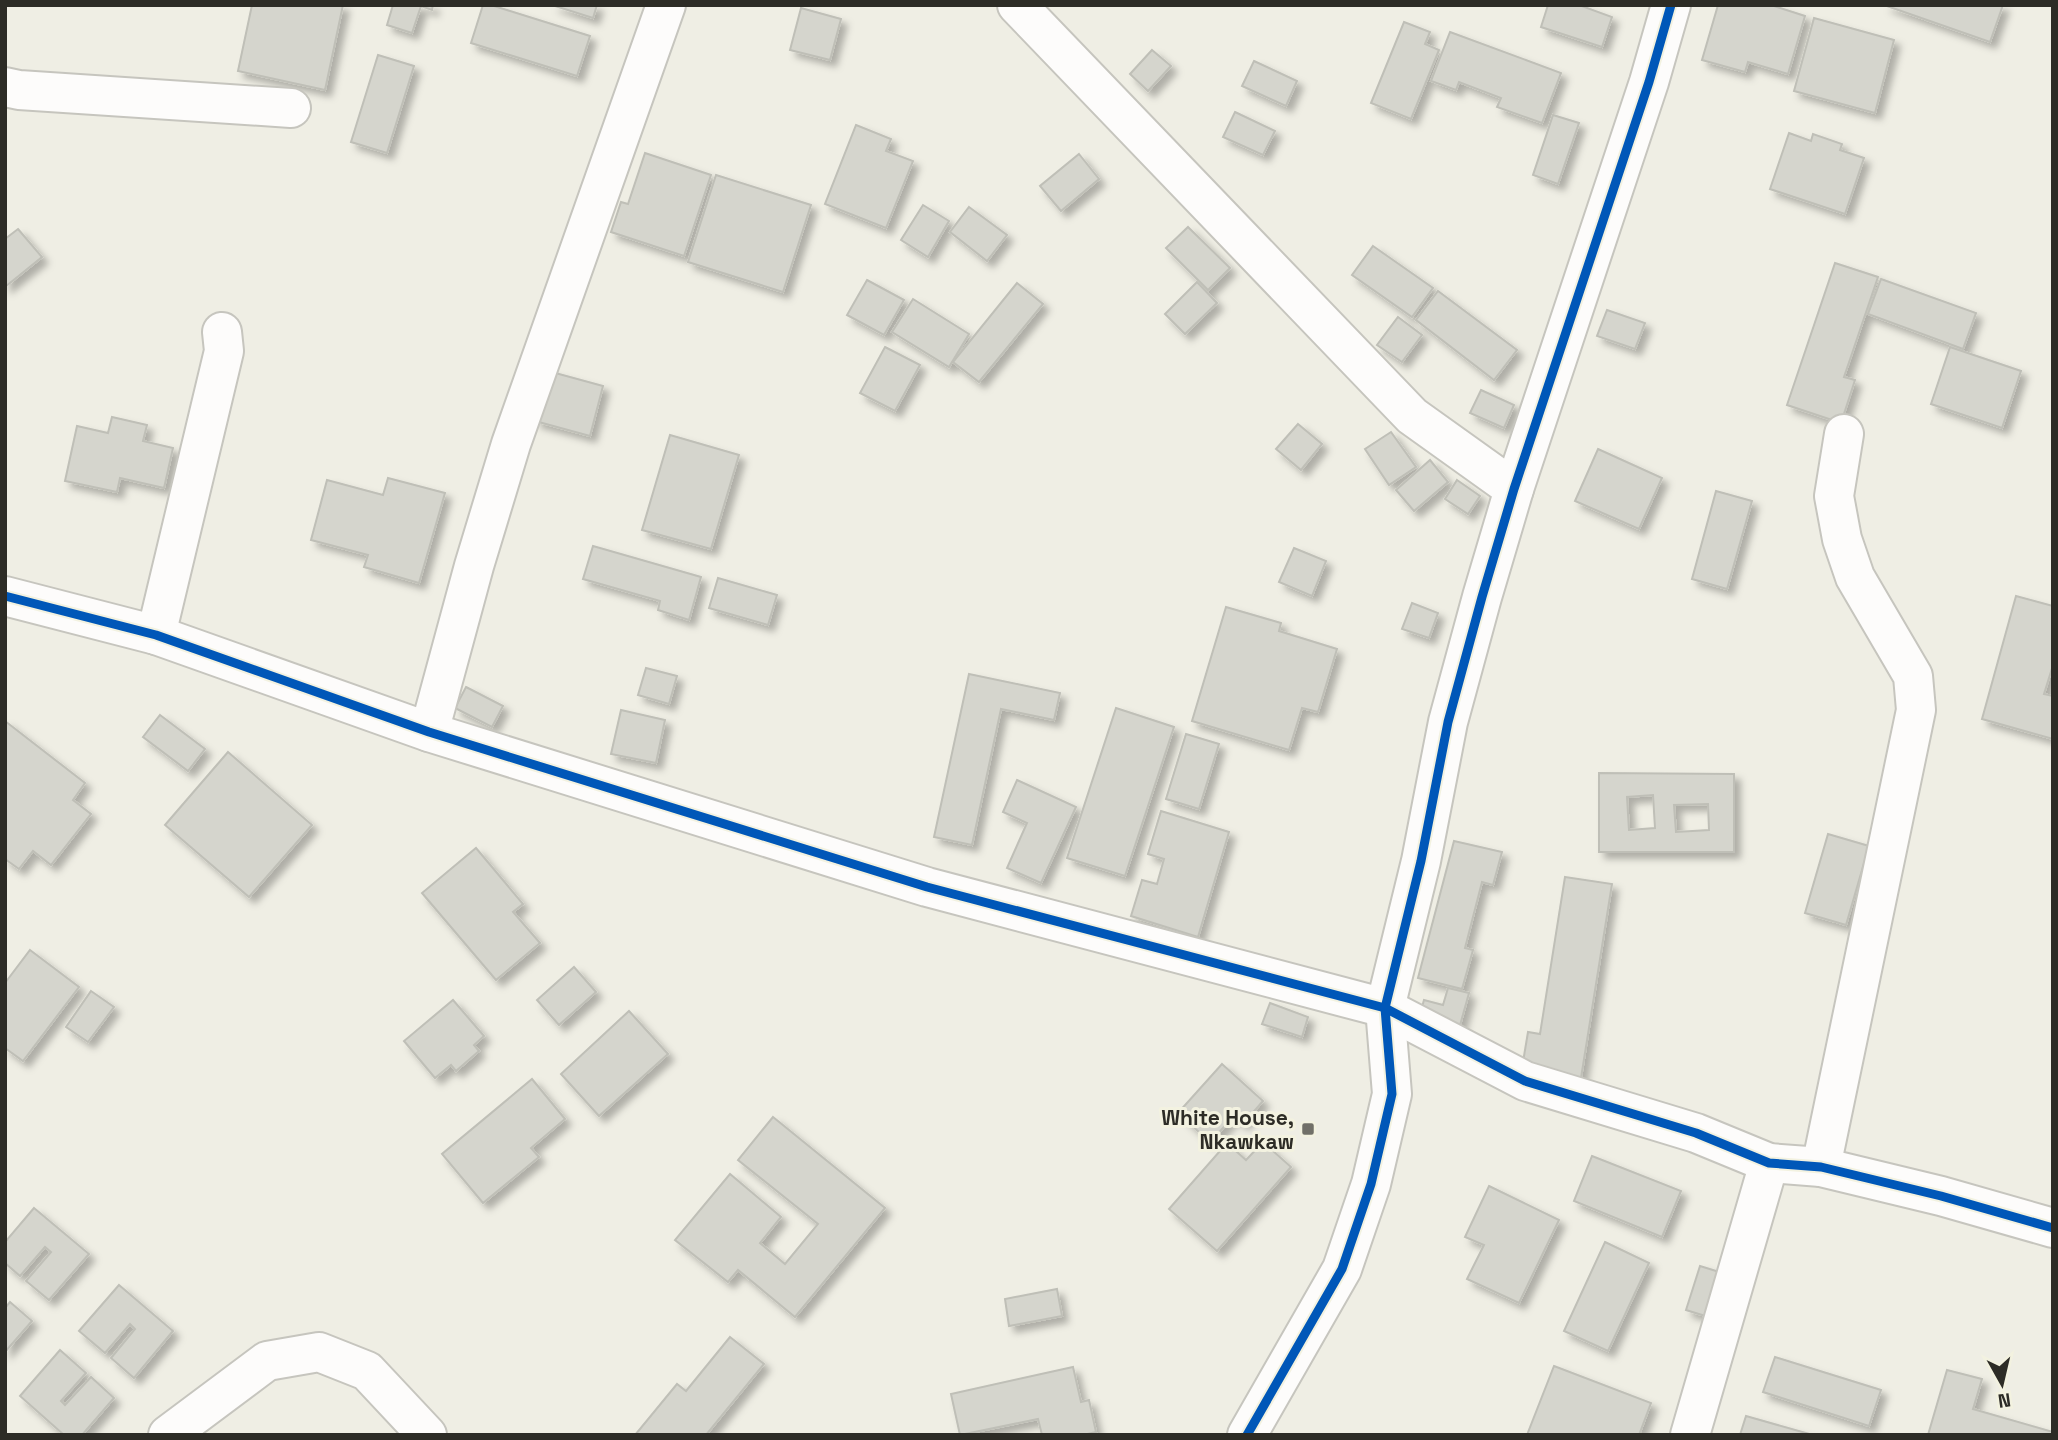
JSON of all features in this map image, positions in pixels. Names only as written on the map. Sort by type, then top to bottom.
[{"type":"street","points":[[429,732],[474,566],[511,444],[666,5]]},
{"type":"street","points":[[1017,5],[1412,416],[1514,489]]},
{"type":"street","points":[[1247,1435],[1342,1269],[1371,1184],[1392,1094],[1385,1008],[1421,861],[1448,722],[1514,489],[1649,82],[1671,5]]},
{"type":"street","points":[[5,87],[291,108]]},
{"type":"street","points":[[156,635],[224,352],[222,332]]},
{"type":"street","points":[[1821,1167],[1916,710],[1913,676],[1855,577],[1842,539],[1834,496],[1844,434]]},
{"type":"street","points":[[5,596],[156,635],[429,732],[927,887],[1385,1008],[1525,1081],[1696,1133],[1769,1163],[1821,1167],[1941,1196],[2053,1228]]},
{"type":"street","points":[[1690,1435],[1769,1163]]},
{"type":"street","points":[[168,1435],[267,1361],[319,1352],[366,1371],[427,1435]]},
{"type":"building","points":[[252,5],[343,5],[325,90],[238,71]]},
{"type":"building","points":[[393,5],[433,5],[432,10],[421,6],[412,33],[387,25]]},
{"type":"building","points":[[483,5],[491,5],[590,36],[577,76],[471,43]]},
{"type":"building","points":[[552,5],[597,5],[593,18]]},
{"type":"building","points":[[1548,5],[1579,5],[1612,17],[1602,47],[1541,27]]},
{"type":"building","points":[[1718,5],[1771,5],[1805,16],[1788,74],[1748,62],[1745,72],[1702,60]]},
{"type":"building","points":[[1884,5],[2003,5],[1990,42]]},
{"type":"building","points":[[801,8],[841,19],[830,60],[790,50]]},
{"type":"building","points":[[1814,18],[1894,40],[1875,113],[1794,91]]},
{"type":"building","points":[[1404,22],[1430,32],[1425,44],[1439,50],[1411,119],[1371,103]]},
{"type":"building","points":[[1450,32],[1561,73],[1542,123],[1497,107],[1501,98],[1459,82],[1456,90],[1431,81]]},
{"type":"building","points":[[1152,50],[1171,66],[1148,91],[1130,74]]},
{"type":"building","points":[[378,55],[414,66],[387,153],[351,142]]},
{"type":"building","points":[[1254,61],[1297,81],[1286,106],[1242,86]]},
{"type":"building","points":[[1235,112],[1275,131],[1263,155],[1223,137]]},
{"type":"building","points":[[1553,115],[1579,123],[1558,184],[1533,175]]},
{"type":"building","points":[[856,125],[891,139],[886,151],[913,161],[886,228],[825,204]]},
{"type":"building","points":[[1789,133],[1811,141],[1813,134],[1842,144],[1840,150],[1864,158],[1845,214],[1770,189]]},
{"type":"building","points":[[645,153],[711,175],[684,256],[611,232],[621,202],[628,204]]},
{"type":"building","points":[[1079,154],[1099,179],[1061,211],[1040,186]]},
{"type":"building","points":[[716,175],[811,205],[783,292],[688,262]]},
{"type":"building","points":[[923,205],[949,221],[928,257],[901,240]]},
{"type":"building","points":[[969,207],[1007,235],[987,261],[950,232]]},
{"type":"building","points":[[1188,227],[1230,268],[1208,290],[1166,248]]},
{"type":"building","points":[[18,229],[42,257],[5,287],[5,239]]},
{"type":"building","points":[[1373,246],[1433,288],[1412,317],[1352,275]]},
{"type":"building","points":[[1835,263],[1878,277],[1844,377],[1855,380],[1841,423],[1787,405]]},
{"type":"building","points":[[1881,279],[1976,313],[1963,349],[1868,314]]},
{"type":"building","points":[[867,280],[904,300],[884,335],[847,315]]},
{"type":"building","points":[[1197,282],[1217,303],[1185,334],[1165,314]]},
{"type":"building","points":[[1017,283],[1043,304],[979,382],[953,362]]},
{"type":"building","points":[[1438,291],[1517,350],[1494,380],[1416,320]]},
{"type":"building","points":[[913,299],[969,334],[949,367],[892,332]]},
{"type":"building","points":[[1607,310],[1645,323],[1635,349],[1597,336]]},
{"type":"building","points":[[1398,317],[1422,335],[1402,362],[1377,345]]},
{"type":"building","points":[[885,347],[920,365],[895,411],[860,393]]},
{"type":"building","points":[[1950,347],[2021,371],[2002,428],[1931,404]]},
{"type":"building","points":[[548,371],[603,386],[590,436],[535,421]]},
{"type":"building","points":[[1481,390],[1514,405],[1504,428],[1470,413]]},
{"type":"building","points":[[112,417],[147,425],[143,441],[173,448],[164,488],[120,478],[117,492],[65,481],[77,426],[108,433]]},
{"type":"building","points":[[1298,424],[1322,444],[1301,470],[1276,449]]},
{"type":"building","points":[[1391,432],[1416,467],[1389,485],[1365,449]]},
{"type":"building","points":[[670,435],[739,455],[711,549],[642,530]]},
{"type":"building","points":[[1598,449],[1662,478],[1639,529],[1575,501]]},
{"type":"building","points":[[1430,460],[1448,482],[1414,511],[1396,490]]},
{"type":"building","points":[[388,478],[445,493],[419,583],[364,567],[368,555],[311,540],[327,480],[383,495]]},
{"type":"building","points":[[1457,480],[1480,496],[1468,514],[1445,499]]},
{"type":"building","points":[[1716,491],[1752,501],[1727,589],[1692,579]]},
{"type":"building","points":[[593,546],[701,577],[689,620],[658,610],[660,601],[583,579]]},
{"type":"building","points":[[1294,548],[1326,561],[1312,596],[1279,582]]},
{"type":"building","points":[[718,578],[777,595],[768,625],[709,608]]},
{"type":"building","points":[[2016,596],[2053,606],[2053,665],[2044,694],[2053,696],[2053,739],[1982,719]]},
{"type":"building","points":[[1412,603],[1438,613],[1429,638],[1402,629]]},
{"type":"building","points":[[1226,607],[1281,623],[1279,631],[1337,649],[1318,712],[1302,708],[1289,750],[1192,721]]},
{"type":"building","points":[[646,668],[677,676],[669,704],[638,695]]},
{"type":"building","points":[[969,674],[1060,693],[1054,720],[1001,709],[972,845],[934,837]]},
{"type":"building","points":[[466,687],[503,706],[492,727],[455,708]]},
{"type":"building","points":[[1116,708],[1174,727],[1125,876],[1067,858]]},
{"type":"building","points":[[621,710],[665,720],[656,763],[611,754]]},
{"type":"building","points":[[160,715],[205,749],[188,771],[143,737]]},
{"type":"building","points":[[5,721],[85,783],[73,800],[91,814],[51,865],[33,851],[19,869],[5,859]]},
{"type":"building","points":[[1186,734],[1219,744],[1199,809],[1166,799]]},
{"type":"building","points":[[228,752],[312,825],[249,897],[165,825]]},
{"type":"building","points":[[1599,773],[1734,774],[1734,852],[1599,852]],"holes":[[[1653,795],[1655,828],[1629,830],[1627,797]],[[1708,804],[1709,830],[1676,832],[1674,805]]]},
{"type":"building","points":[[1017,780],[1076,807],[1041,883],[1007,868],[1027,823],[1003,812]]},
{"type":"building","points":[[1161,811],[1229,832],[1198,937],[1131,916],[1142,880],[1157,884],[1164,859],[1148,854]]},
{"type":"building","points":[[1828,834],[1869,846],[1846,925],[1805,913]]},
{"type":"building","points":[[1454,841],[1502,852],[1493,885],[1482,882],[1465,948],[1473,950],[1462,989],[1418,978]]},
{"type":"building","points":[[476,848],[523,904],[513,912],[540,943],[496,980],[422,893]]},
{"type":"building","points":[[1565,877],[1612,884],[1581,1078],[1522,1068],[1528,1032],[1540,1034]]},
{"type":"building","points":[[30,950],[79,987],[23,1061],[5,1048],[5,983]]},
{"type":"building","points":[[574,967],[596,992],[559,1025],[537,1000]]},
{"type":"building","points":[[1448,988],[1469,993],[1457,1036],[1417,1025],[1424,1000],[1443,1005]]},
{"type":"building","points":[[91,991],[114,1007],[88,1042],[66,1027]]},
{"type":"building","points":[[453,1000],[484,1036],[474,1045],[479,1051],[456,1071],[451,1065],[435,1078],[404,1041]]},
{"type":"building","points":[[1270,1003],[1308,1017],[1302,1037],[1262,1024]]},
{"type":"building","points":[[629,1011],[668,1054],[599,1116],[561,1074]]},
{"type":"building","points":[[1222,1064],[1263,1101],[1243,1124],[1234,1116],[1210,1142],[1178,1113]]},
{"type":"building","points":[[532,1079],[565,1119],[531,1148],[539,1157],[483,1203],[442,1154]]},
{"type":"building","points":[[773,1117],[885,1208],[795,1317],[738,1270],[728,1282],[675,1240],[730,1174],[781,1217],[760,1243],[785,1264],[818,1224],[738,1160]]},
{"type":"building","points":[[1263,1142],[1291,1167],[1217,1251],[1169,1209],[1227,1143],[1246,1160]]},
{"type":"building","points":[[1592,1156],[1681,1191],[1662,1237],[1574,1201]]},
{"type":"building","points":[[1489,1186],[1559,1220],[1519,1303],[1467,1279],[1484,1245],[1465,1237]]},
{"type":"building","points":[[34,1208],[89,1254],[49,1300],[26,1281],[51,1252],[45,1247],[20,1276],[5,1263],[5,1242]]},
{"type":"building","points":[[1605,1242],[1649,1263],[1608,1351],[1564,1331]]},
{"type":"building","points":[[1700,1266],[1729,1275],[1715,1319],[1686,1310]]},
{"type":"building","points":[[119,1285],[173,1331],[134,1378],[111,1358],[135,1329],[130,1324],[105,1353],[79,1331]]},
{"type":"building","points":[[1057,1289],[1062,1316],[1009,1326],[1005,1299]]},
{"type":"building","points":[[10,1302],[32,1321],[5,1352],[5,1308]]},
{"type":"building","points":[[730,1337],[764,1364],[706,1435],[635,1435],[677,1384],[686,1391]]},
{"type":"building","points":[[60,1350],[86,1373],[61,1401],[65,1405],[91,1377],[114,1398],[82,1435],[64,1435],[20,1396]]},
{"type":"building","points":[[1775,1357],[1881,1390],[1869,1426],[1763,1392]]},
{"type":"building","points":[[1554,1366],[1651,1403],[1639,1435],[1527,1435]]},
{"type":"building","points":[[1073,1367],[1081,1402],[1089,1400],[1096,1432],[1083,1435],[1042,1435],[1038,1419],[960,1435],[951,1394]]},
{"type":"building","points":[[1947,1370],[1982,1379],[1973,1409],[2053,1432],[2053,1435],[1928,1435]]},
{"type":"building","points":[[1746,1416],[1813,1435],[1740,1435]]},
{"type":"cycle path","points":[[1247,1435],[1342,1269],[1371,1184],[1392,1094],[1385,1008],[1421,861],[1448,722],[1514,489],[1649,82],[1671,5]]},
{"type":"cycle path","points":[[5,596],[156,635],[429,732],[927,887],[1385,1008],[1525,1081],[1696,1133],[1769,1163],[1821,1167],[1941,1196],[2053,1228]]},
{"type":"place","name":"White House, Nkawkaw","points":[[1308,1129]]}]
